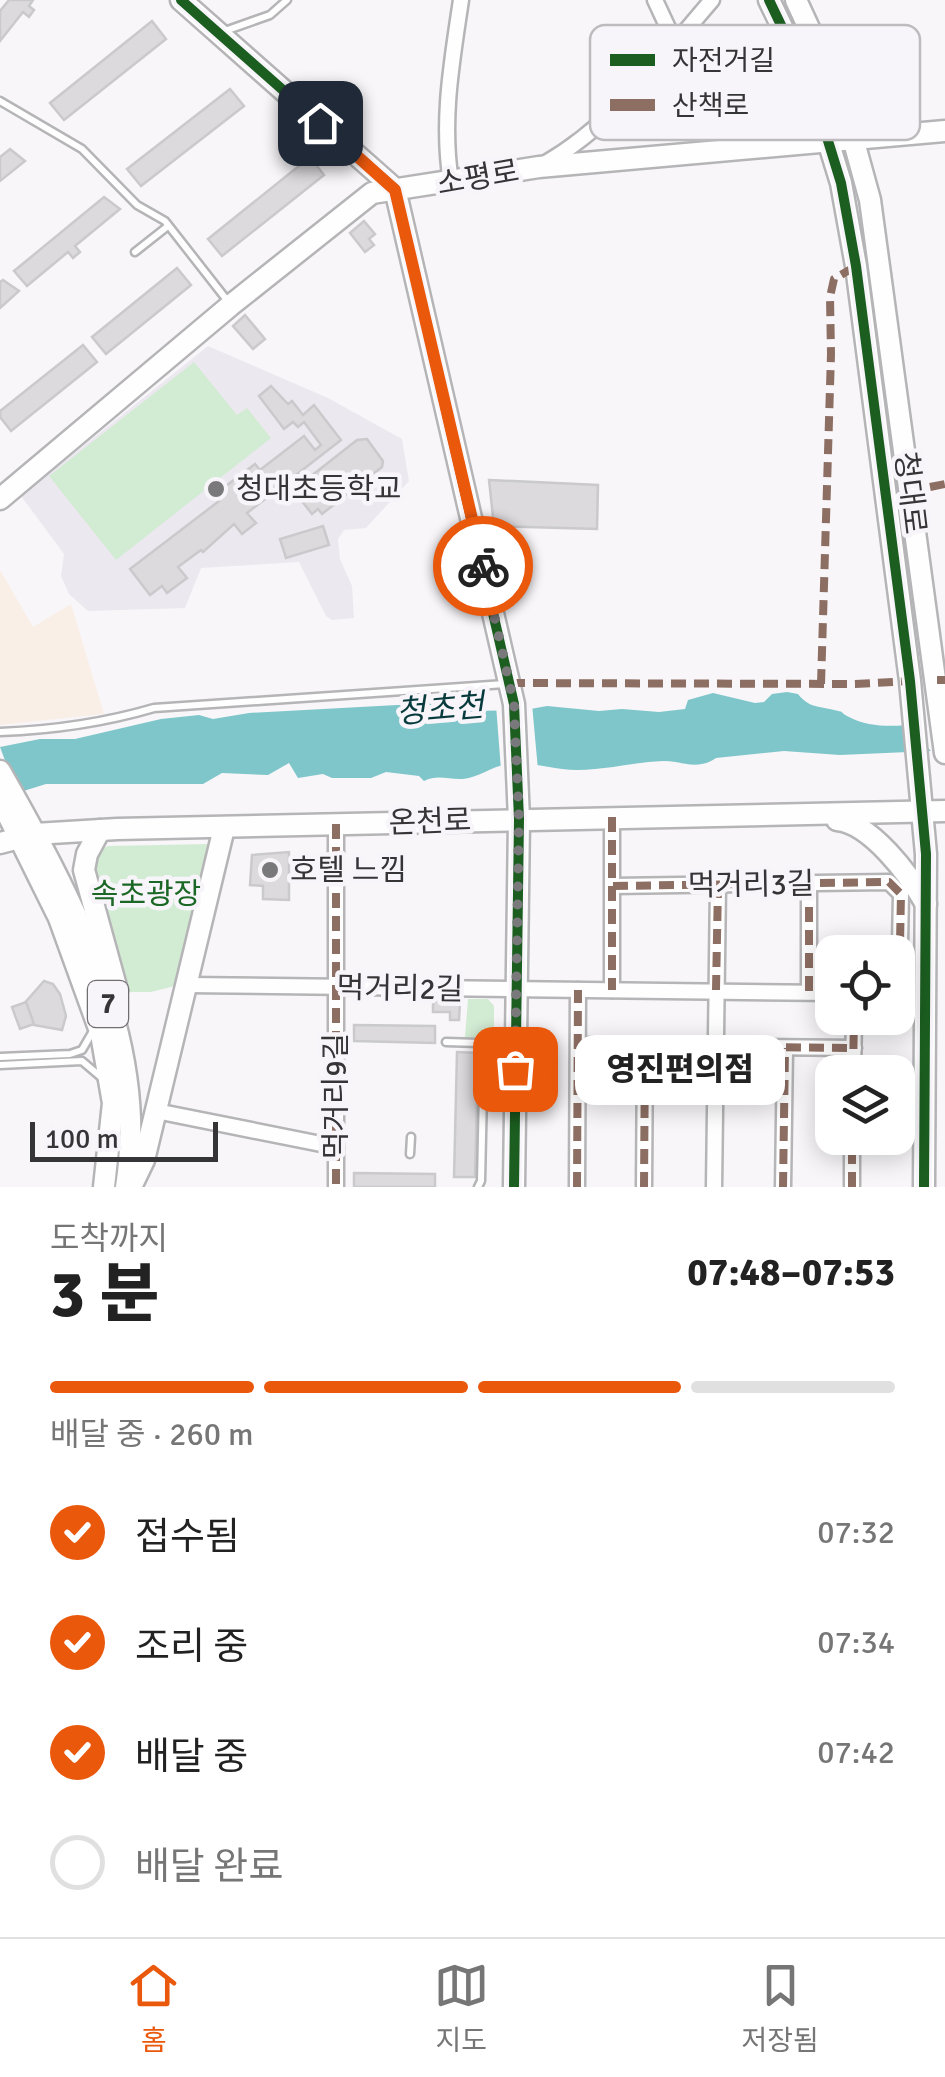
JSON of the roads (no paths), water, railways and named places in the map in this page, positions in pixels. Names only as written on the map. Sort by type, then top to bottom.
[{"type":"street","points":[[181,0],[395,190],[510,683],[519,819],[514,1187]]},
{"type":"street","points":[[451,182],[445,144],[446,112],[461,0]]},
{"type":"street","points":[[654,0],[666,25]]},
{"type":"street","points":[[690,25],[712,0]]},
{"type":"street","name":"청대로","points":[[769,0],[781,25]]},
{"type":"street","name":"청대로","points":[[796,0],[808,25]]},
{"type":"street","name":"소평로","points":[[920,134],[945,131]]},
{"type":"street","points":[[539,167],[590,133]]},
{"type":"street","name":"소평로","points":[[0,498],[231,304],[372,193],[539,167],[856,140]]},
{"type":"street","name":"청대로","points":[[856,140],[876,232],[945,754]]},
{"type":"street","name":"청대로","points":[[830,142],[852,238],[920,773],[927,906],[924,1187]]},
{"type":"street","name":"7","points":[[0,772],[18,838],[59,918],[130,1110],[128,1187]]},
{"type":"street","name":"온천로","points":[[18,838],[100,830],[945,812]]},
{"type":"street","points":[[796,815],[847,821],[865,831],[904,870],[927,906]]},
{"type":"street","points":[[612,817],[612,990]]},
{"type":"street","name":"먹거리9길","points":[[336,824],[336,1187]]},
{"type":"street","points":[[128,1187],[144,1160],[224,828]]},
{"type":"street","points":[[100,830],[87,854],[84,870],[118,996],[120,1084]]},
{"type":"street","name":"7","points":[[18,838],[86,939],[119,1039],[120,1084],[104,1187]]},
{"type":"street","name":"먹거리3길","points":[[613,886],[888,882],[901,894],[900,935]]},
{"type":"street","points":[[809,884],[809,992]]},
{"type":"street","points":[[714,1187],[718,885]]},
{"type":"street","name":"먹거리2길","points":[[188,986],[815,992]]},
{"type":"street","points":[[577,1187],[578,990]]},
{"type":"street","points":[[915,994],[926,994]]},
{"type":"street","points":[[854,1035],[854,1055]]},
{"type":"street","points":[[578,1045],[854,1048]]},
{"type":"street","points":[[644,1187],[645,1046]]},
{"type":"street","points":[[784,1187],[785,1048]]},
{"type":"street","points":[[156,1111],[336,1148]]},
{"type":"street","points":[[852,1155],[852,1187]]},
{"type":"lane","points":[[219,33],[270,15],[287,0]]},
{"type":"lane","points":[[0,101],[82,150],[137,206],[168,226],[231,304]]},
{"type":"lane","points":[[135,252],[168,226]]},
{"type":"lane","points":[[0,732],[43,731],[109,721],[154,708],[510,683]]},
{"type":"lane","points":[[0,1061],[82,1050],[89,1042],[95,1015]]},
{"type":"lane","points":[[446,1042],[482,1043],[484,1047],[478,1187]]},
{"type":"lane","points":[[0,1061],[82,1061],[120,1084]]},
{"type":"lane","points":[[410,1154],[411,1137]]},
{"type":"water","name":"청초천","points":[[787,692],[863,722],[906,725],[931,751],[840,755],[784,751],[716,758],[696,765],[663,761],[577,770],[516,763],[469,778],[424,781],[419,776],[386,772],[371,778],[332,778],[323,774],[298,778],[289,763],[268,775],[222,773],[203,784],[46,784],[17,793],[0,747],[40,739],[75,739],[161,719],[199,715],[213,719],[249,713],[434,703],[461,705],[475,711],[547,706],[659,712],[685,709],[688,700],[713,693],[755,703]]},
{"type":"place","name":"청대초등학교","points":[[216,489]]},
{"type":"place","name":"호텔 느낌","points":[[270,870]]},
{"type":"place","name":"영진편의점","points":[[515,1069]]},
{"type":"park label","name":"속초광장","points":[[146,894]]}]
